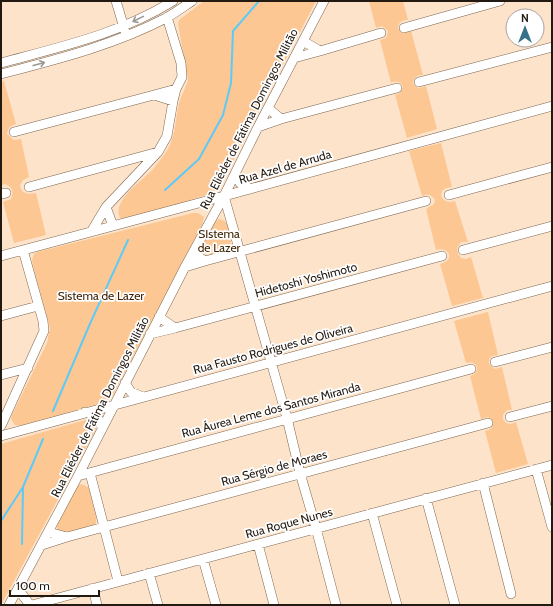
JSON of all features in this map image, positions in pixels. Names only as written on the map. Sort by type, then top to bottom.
[{"type":"street","points":[[116,1],[127,36]]},
{"type":"street","points":[[1,62],[87,40],[124,26],[173,1]]},
{"type":"street","points":[[1,74],[95,49],[167,17],[192,1]]},
{"type":"street","name":"Rua Eliéder de Fátima Domingos Militão","points":[[10,605],[185,267],[224,196],[258,127],[324,1]]},
{"type":"street","points":[[404,28],[500,1]]},
{"type":"street","points":[[91,232],[106,207],[158,152],[166,136],[176,89],[182,77],[181,63],[167,17]]},
{"type":"street","points":[[294,58],[381,33]]},
{"type":"street","points":[[303,42],[320,51]]},
{"type":"street","points":[[419,82],[552,47]]},
{"type":"street","points":[[258,127],[281,119],[397,88]]},
{"type":"street","points":[[14,132],[176,89]]},
{"type":"street","points":[[154,95],[173,101]]},
{"type":"street","name":"Rua Azel de Arruda","points":[[1,256],[552,106]]},
{"type":"street","points":[[268,108],[281,119]]},
{"type":"street","points":[[29,187],[158,152]]},
{"type":"street","points":[[137,158],[144,163],[143,168]]},
{"type":"street","points":[[121,162],[143,168]]},
{"type":"street","points":[[449,195],[552,167]]},
{"type":"street","points":[[234,174],[240,183],[251,189]]},
{"type":"street","points":[[224,196],[287,418],[300,473],[336,605]]},
{"type":"street","points":[[185,267],[426,201]]},
{"type":"street","points":[[195,204],[206,208],[213,216]]},
{"type":"street","points":[[106,207],[113,226]]},
{"type":"street","points":[[463,250],[552,226]]},
{"type":"street","points":[[1,426],[44,331],[23,250]]},
{"type":"street","points":[[193,253],[205,261]]},
{"type":"street","name":"Hidetoshi Yoshimoto","points":[[150,334],[442,256]]},
{"type":"street","name":"Rua Fausto Rodrigues de Oliveira","points":[[1,436],[552,286]]},
{"type":"street","points":[[1,316],[38,306]]},
{"type":"street","points":[[159,317],[175,328]]},
{"type":"street","points":[[495,362],[552,347]]},
{"type":"street","points":[[1,375],[28,368]]},
{"type":"street","name":"Rua Áurea Leme dos Santos Miranda","points":[[78,476],[471,369]]},
{"type":"street","points":[[125,383],[131,392],[143,397]]},
{"type":"street","points":[[510,417],[552,406]]},
{"type":"street","points":[[85,412],[96,417],[100,421],[102,428]]},
{"type":"street","name":"Rua Sérgio de Moraes","points":[[42,545],[300,473],[488,423]]},
{"type":"street","points":[[89,454],[93,463],[103,527],[118,581]]},
{"type":"street","name":"Rua Roque Nunes","points":[[35,605],[118,581],[552,465]]},
{"type":"street","points":[[536,469],[552,527]]},
{"type":"street","points":[[482,483],[511,594]]},
{"type":"street","points":[[426,498],[455,605]]},
{"type":"street","points":[[372,513],[397,605]]},
{"type":"street","points":[[49,532],[67,537]]},
{"type":"street","points":[[258,544],[274,605]]},
{"type":"street","points":[[203,559],[216,605]]},
{"type":"street","points":[[149,573],[158,605]]},
{"type":"street","points":[[93,588],[97,605]]},
{"type":"street","points":[[18,589],[35,605]]},
{"type":"green space","name":"Sistema de Lazer","points":[[204,1],[316,1],[219,188],[215,192],[166,208],[138,216],[120,218],[118,211],[124,197],[154,168],[171,143],[179,103],[188,80],[178,24],[179,20]]},
{"type":"green space","points":[[369,1],[403,1],[408,20],[401,22],[398,28],[401,32],[405,33],[411,31],[423,75],[416,77],[413,83],[419,88],[426,86],[437,129],[407,138],[395,95],[400,93],[403,86],[398,82],[391,83],[380,40],[386,38],[388,31],[382,26],[376,28]]},
{"type":"green space","points":[[4,81],[16,124],[8,130],[7,134],[14,140],[21,139],[29,177],[23,180],[20,185],[25,193],[36,193],[46,235],[14,243],[3,202],[11,199],[12,191],[7,185],[4,184],[1,186],[1,82]]},
{"type":"green space","points":[[441,143],[452,187],[446,188],[442,191],[441,196],[447,202],[455,201],[468,242],[461,242],[457,248],[458,254],[461,258],[466,259],[471,257],[483,298],[452,306],[440,264],[448,260],[449,254],[445,250],[436,250],[426,209],[434,204],[435,200],[429,195],[422,196],[409,151]]},
{"type":"green space","name":"Sistema de Lazer","points":[[193,213],[198,213],[204,217],[202,225],[112,397],[105,402],[22,426],[15,425],[11,419],[12,415],[47,343],[50,328],[33,266],[32,260],[34,254]]},
{"type":"green space","name":"SIstema de Lazer","points":[[219,219],[226,223],[230,230],[230,248],[222,253],[208,254],[204,251],[204,240],[211,227]]},
{"type":"green space","points":[[488,312],[498,355],[492,356],[489,359],[489,364],[495,369],[502,367],[512,410],[507,410],[503,415],[503,419],[506,423],[511,424],[516,422],[528,464],[496,473],[485,431],[491,428],[493,422],[488,417],[481,419],[470,376],[476,372],[477,367],[473,363],[466,363],[454,321]]},
{"type":"green space","points":[[85,420],[94,423],[96,425],[96,429],[1,605],[1,444]]},
{"type":"green space","points":[[81,484],[89,488],[96,523],[88,528],[78,531],[58,531],[57,526],[75,489]]},
{"type":"waterway","points":[[165,190],[199,159],[223,115],[231,83],[233,31],[259,1]]},
{"type":"waterway","points":[[53,411],[128,240]]},
{"type":"waterway","points":[[1,521],[23,487],[43,439]]},
{"type":"waterway","points":[[22,544],[23,487]]}]
